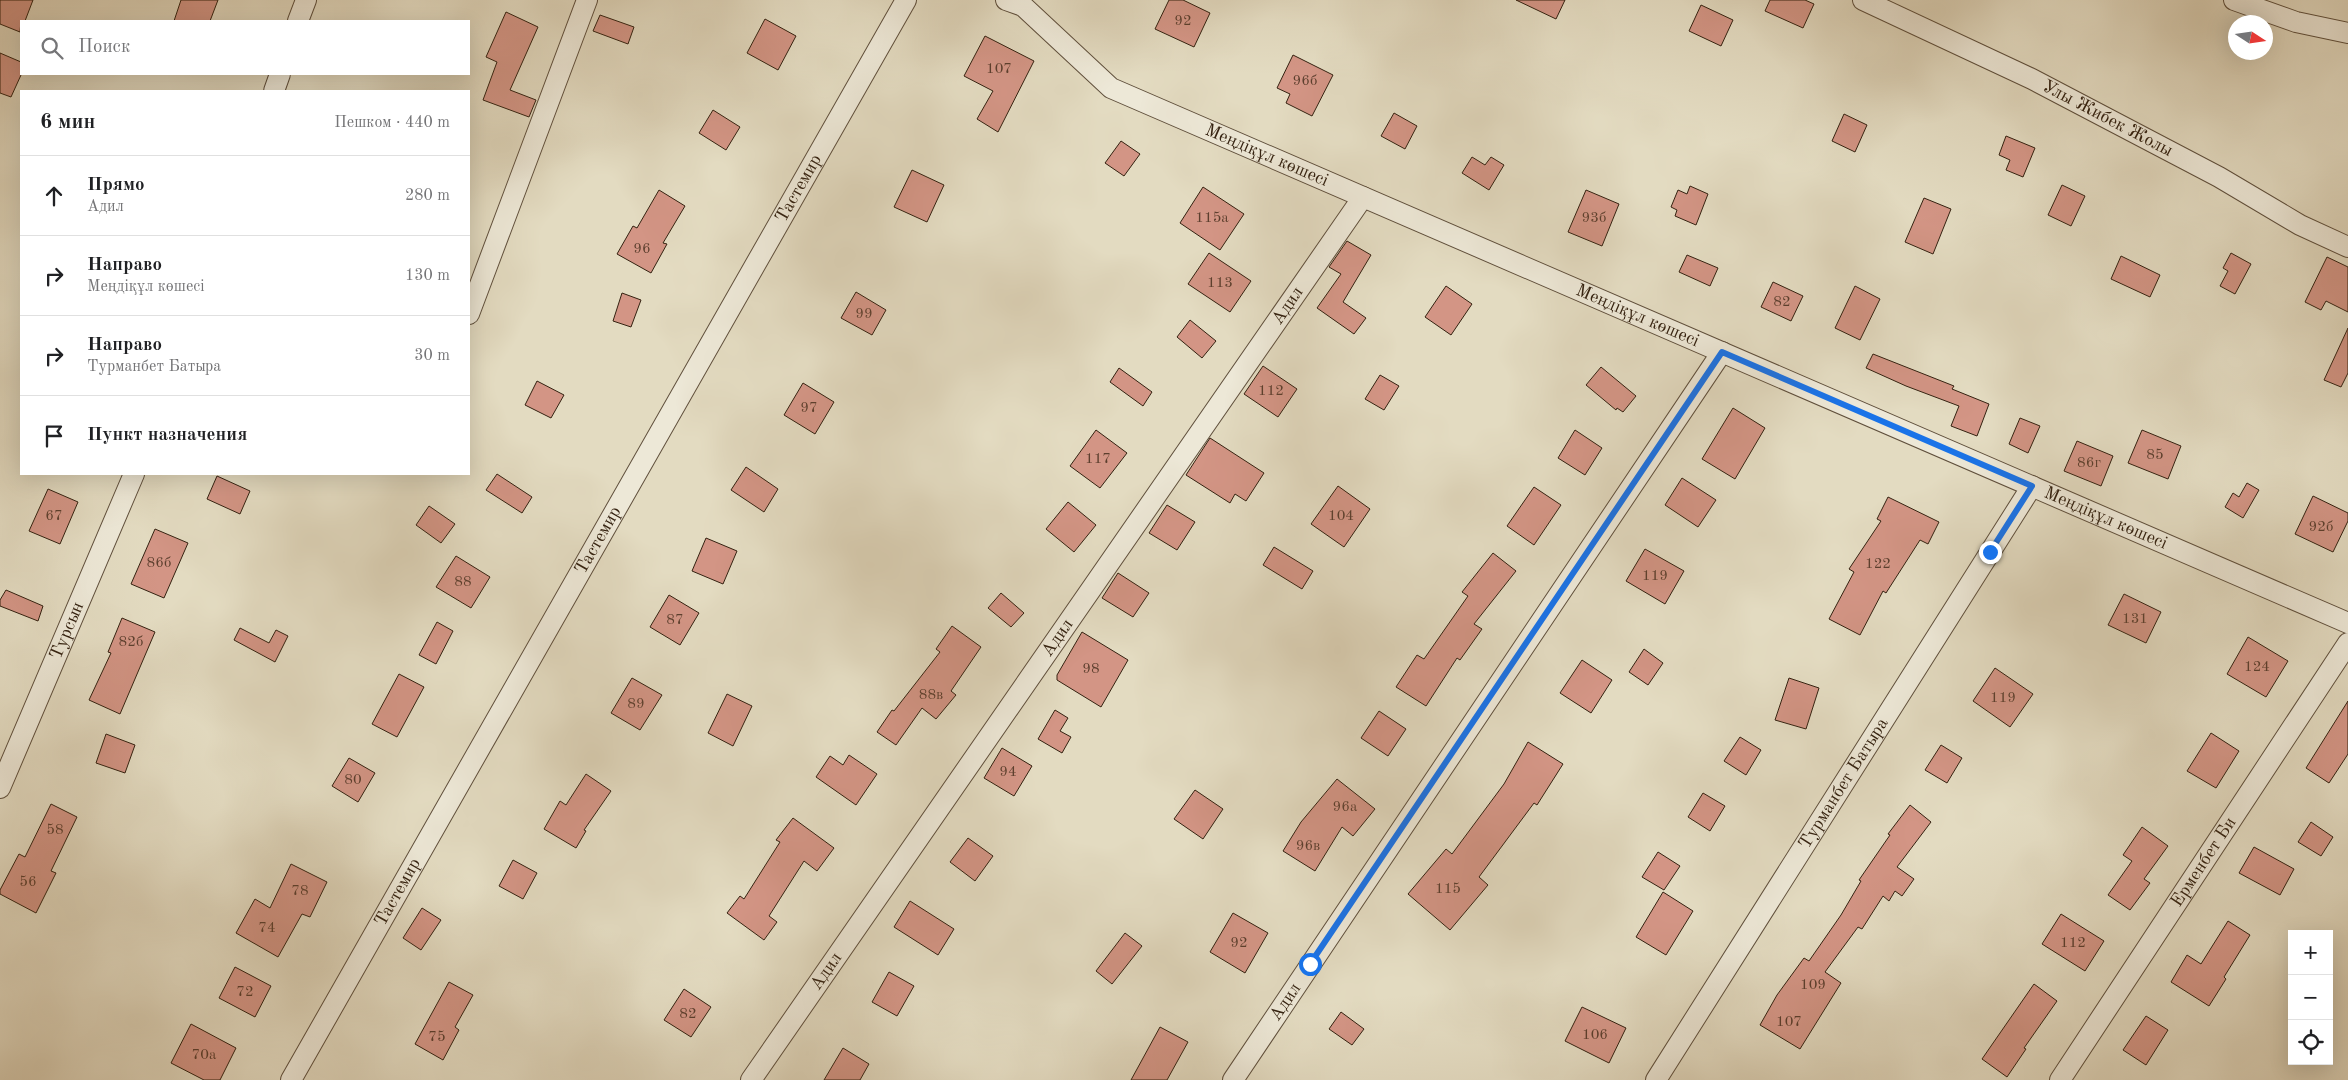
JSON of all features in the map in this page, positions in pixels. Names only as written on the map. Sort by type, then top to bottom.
[{"type":"street","points":[[298,20],[306,0]]},
{"type":"street","points":[[470,311],[588,0]]},
{"type":"street","name":"Тастемир","points":[[291,1080],[906,0]]},
{"type":"street","name":"Меңдіқұл көшесі","points":[[1006,0],[1022,6],[1111,88],[2348,623]]},
{"type":"street","name":"Улы Жибек Жолы","points":[[1864,0],[2032,79],[2219,177],[2300,225],[2348,247]]},
{"type":"street","points":[[2234,0],[2296,22],[2348,33]]},
{"type":"street","points":[[274,90],[280,75]]},
{"type":"street","name":"Адил","points":[[751,1080],[1363,197]]},
{"type":"street","name":"Адил","points":[[1233,1080],[1722,352]]},
{"type":"street","name":"Турсын","points":[[0,788],[134,475]]},
{"type":"street","name":"Турманбет Батыра","points":[[1656,1080],[2032,486]]},
{"type":"street","name":"Ерменбет Би","points":[[2060,1080],[2348,643]]},
{"type":"building","points":[[0,0],[33,0],[25,20],[20,20],[20,32],[0,24]]},
{"type":"building","points":[[181,0],[218,0],[210,20],[174,20]]},
{"type":"building","points":[[1169,0],[1183,0],[1210,13],[1194,47],[1155,29]]},
{"type":"building","points":[[1516,0],[1565,0],[1556,19]]},
{"type":"building","points":[[1770,0],[1805,0],[1814,4],[1803,28],[1765,11]]},
{"type":"building","points":[[1701,5],[1733,20],[1721,46],[1689,31]]},
{"type":"building","points":[[506,12],[538,27],[510,90],[536,100],[529,117],[483,100],[497,62],[486,57]]},
{"type":"building","points":[[600,15],[634,27],[628,44],[593,31]]},
{"type":"building","points":[[765,19],[796,36],[778,70],[747,53]]},
{"type":"building","points":[[985,36],[1034,61],[998,132],[977,119],[993,91],[964,76]]},
{"type":"building","points":[[0,53],[20,62],[21,75],[11,97],[0,93]]},
{"type":"building","points":[[1293,55],[1333,75],[1312,116],[1286,103],[1290,94],[1277,88]]},
{"type":"building","points":[[713,110],[740,127],[726,150],[699,133]]},
{"type":"building","points":[[1394,113],[1417,126],[1405,149],[1381,136]]},
{"type":"building","points":[[1844,114],[1867,125],[1855,152],[1832,141]]},
{"type":"building","points":[[2006,136],[2035,148],[2023,177],[2006,170],[2010,160],[1999,155]]},
{"type":"building","points":[[1121,141],[1140,154],[1124,176],[1105,163]]},
{"type":"building","points":[[1472,157],[1485,165],[1491,157],[1504,165],[1489,190],[1462,173]]},
{"type":"building","points":[[912,170],[944,185],[927,222],[894,207]]},
{"type":"building","points":[[2062,185],[2085,196],[2071,226],[2048,215]]},
{"type":"building","points":[[1690,186],[1708,194],[1696,225],[1675,216],[1677,210],[1671,207],[1678,190],[1687,194]]},
{"type":"building","points":[[1203,187],[1244,214],[1220,250],[1180,223]]},
{"type":"building","points":[[659,190],[685,206],[663,243],[667,244],[651,273],[617,254],[633,226],[637,228]]},
{"type":"building","points":[[1586,190],[1619,204],[1602,246],[1568,232]]},
{"type":"building","points":[[1924,198],[1951,209],[1933,254],[1905,242]]},
{"type":"building","points":[[1347,241],[1371,255],[1343,302],[1366,318],[1354,334],[1317,308],[1341,274],[1329,267]]},
{"type":"building","points":[[1209,253],[1251,281],[1230,312],[1188,284]]},
{"type":"building","points":[[2231,253],[2251,264],[2235,294],[2220,286],[2228,271],[2223,268]]},
{"type":"building","points":[[1687,255],[1718,268],[1710,286],[1679,272]]},
{"type":"building","points":[[2121,256],[2160,275],[2150,297],[2111,279]]},
{"type":"building","points":[[2327,257],[2348,267],[2348,312],[2326,301],[2321,310],[2305,302]]},
{"type":"building","points":[[1773,282],[1803,296],[1791,321],[1761,307]]},
{"type":"building","points":[[1446,286],[1472,304],[1451,335],[1425,317]]},
{"type":"building","points":[[1855,286],[1880,299],[1860,340],[1835,328]]},
{"type":"building","points":[[856,292],[886,310],[872,335],[841,318]]},
{"type":"building","points":[[622,293],[641,300],[631,327],[613,321]]},
{"type":"building","points":[[1190,320],[1216,341],[1202,358],[1177,337]]},
{"type":"building","points":[[2348,328],[2348,373],[2341,387],[2324,380]]},
{"type":"building","points":[[1873,354],[1954,386],[1952,389],[1989,404],[1977,436],[1951,426],[1959,406],[1906,386],[1866,368]]},
{"type":"building","points":[[1263,366],[1297,389],[1278,417],[1244,394]]},
{"type":"building","points":[[1601,367],[1636,396],[1623,412],[1617,408],[1616,410],[1586,385]]},
{"type":"building","points":[[1119,368],[1152,392],[1143,406],[1110,382]]},
{"type":"building","points":[[1380,375],[1399,386],[1384,410],[1365,399]]},
{"type":"building","points":[[537,381],[564,395],[551,418],[525,405]]},
{"type":"building","points":[[803,383],[834,402],[815,434],[784,415]]},
{"type":"building","points":[[1733,408],[1765,428],[1735,479],[1702,459]]},
{"type":"building","points":[[2020,418],[2040,426],[2028,453],[2009,444]]},
{"type":"building","points":[[1096,430],[1127,453],[1100,488],[1070,466]]},
{"type":"building","points":[[1575,430],[1602,448],[1585,475],[1558,458]]},
{"type":"building","points":[[2142,430],[2181,446],[2168,479],[2128,463]]},
{"type":"building","points":[[1210,438],[1264,473],[1246,501],[1235,494],[1230,503],[1186,475]]},
{"type":"building","points":[[2077,441],[2113,456],[2101,486],[2064,471]]},
{"type":"building","points":[[746,467],[778,489],[764,512],[731,490]]},
{"type":"building","points":[[497,474],[532,497],[522,513],[486,490]]},
{"type":"building","points":[[217,476],[250,491],[240,514],[207,499]]},
{"type":"building","points":[[1682,478],[1716,500],[1698,527],[1665,505]]},
{"type":"building","points":[[2247,483],[2259,490],[2243,518],[2225,507],[2233,493],[2239,497]]},
{"type":"building","points":[[1338,486],[1370,509],[1344,547],[1311,524]]},
{"type":"building","points":[[1534,487],[1561,505],[1534,545],[1507,526]]},
{"type":"building","points":[[48,489],[78,502],[60,544],[29,531]]},
{"type":"building","points":[[2313,496],[2348,513],[2348,521],[2333,552],[2295,534]]},
{"type":"building","points":[[1888,497],[1939,522],[1928,544],[1920,540],[1886,593],[1883,591],[1860,635],[1829,619],[1854,572],[1849,569],[1881,521],[1877,519]]},
{"type":"building","points":[[1068,502],[1096,525],[1074,552],[1046,529]]},
{"type":"building","points":[[1167,505],[1195,522],[1177,550],[1149,533]]},
{"type":"building","points":[[429,506],[455,524],[441,543],[416,525]]},
{"type":"building","points":[[155,529],[188,543],[164,598],[131,584]]},
{"type":"building","points":[[706,538],[737,551],[723,584],[692,571]]},
{"type":"building","points":[[1274,547],[1313,571],[1302,589],[1263,565]]},
{"type":"building","points":[[1645,549],[1684,571],[1665,604],[1626,581]]},
{"type":"building","points":[[1493,553],[1516,571],[1474,624],[1482,629],[1460,660],[1457,658],[1426,706],[1396,687],[1417,655],[1424,659],[1468,596],[1462,592]]},
{"type":"building","points":[[456,556],[490,577],[471,608],[436,587]]},
{"type":"building","points":[[1118,573],[1149,593],[1133,617],[1102,598]]},
{"type":"building","points":[[6,590],[43,606],[38,621],[0,606],[0,600]]},
{"type":"building","points":[[1001,593],[1024,613],[1011,627],[988,608]]},
{"type":"building","points":[[2124,594],[2161,612],[2146,643],[2108,625]]},
{"type":"building","points":[[669,595],[699,613],[680,645],[650,627]]},
{"type":"building","points":[[122,618],[155,632],[120,714],[89,700],[111,653],[108,652]]},
{"type":"building","points":[[437,622],[453,631],[436,664],[419,655]]},
{"type":"building","points":[[952,626],[981,647],[951,691],[956,695],[936,719],[922,708],[896,745],[877,732],[892,710],[894,711],[940,652],[936,649]]},
{"type":"building","points":[[240,628],[269,643],[276,630],[288,636],[275,662],[234,640]]},
{"type":"building","points":[[1082,632],[1128,660],[1101,707],[1057,680],[1057,675]]},
{"type":"building","points":[[2248,637],[2288,661],[2266,697],[2227,674]]},
{"type":"building","points":[[1644,649],[1663,663],[1648,685],[1629,672]]},
{"type":"building","points":[[1582,660],[1612,680],[1591,713],[1560,693]]},
{"type":"building","points":[[1995,668],[2033,694],[2010,727],[1973,701]]},
{"type":"building","points":[[399,674],[424,687],[397,737],[372,724]]},
{"type":"building","points":[[632,678],[662,695],[640,730],[611,713]]},
{"type":"building","points":[[1789,678],[1819,688],[1806,729],[1775,720]]},
{"type":"building","points":[[727,694],[752,706],[733,746],[708,733]]},
{"type":"building","points":[[2348,701],[2348,754],[2329,783],[2306,768]]},
{"type":"building","points":[[1055,710],[1068,718],[1060,731],[1071,737],[1062,753],[1038,739]]},
{"type":"building","points":[[1379,711],[1406,729],[1388,756],[1361,738]]},
{"type":"building","points":[[2211,733],[2239,751],[2216,788],[2187,771]]},
{"type":"building","points":[[106,734],[135,745],[125,773],[96,763]]},
{"type":"building","points":[[1740,737],[1761,750],[1746,775],[1724,761]]},
{"type":"building","points":[[1528,742],[1563,764],[1537,805],[1534,803],[1479,877],[1488,885],[1450,930],[1408,894],[1446,849],[1452,854],[1504,784]]},
{"type":"building","points":[[1941,745],[1962,758],[1947,783],[1925,770]]},
{"type":"building","points":[[1002,748],[1032,766],[1014,796],[984,778]]},
{"type":"building","points":[[849,755],[877,774],[856,805],[816,777],[830,756],[843,765]]},
{"type":"building","points":[[349,758],[375,773],[358,802],[332,786]]},
{"type":"building","points":[[586,774],[611,791],[584,830],[586,831],[576,848],[544,829],[560,801],[566,805]]},
{"type":"building","points":[[1337,779],[1375,809],[1353,836],[1342,827],[1315,871],[1283,851],[1301,822]]},
{"type":"building","points":[[1195,790],[1223,809],[1203,839],[1174,819]]},
{"type":"building","points":[[1703,793],[1725,806],[1710,831],[1688,817]]},
{"type":"building","points":[[51,804],[77,817],[51,871],[56,873],[36,913],[0,894],[0,890],[19,854],[25,857]]},
{"type":"building","points":[[1910,805],[1931,822],[1897,867],[1914,879],[1902,896],[1895,891],[1889,901],[1883,896],[1862,929],[1858,927],[1825,972],[1841,983],[1800,1049],[1760,1025],[1777,995],[1804,958],[1809,961],[1841,915],[1861,881],[1859,880],[1890,835],[1888,834]]},
{"type":"building","points":[[793,818],[834,848],[817,871],[804,861],[769,916],[777,922],[764,940],[727,913],[740,896],[744,899],[780,842],[776,840]]},
{"type":"building","points":[[2311,822],[2333,837],[2321,856],[2298,842]]},
{"type":"building","points":[[2142,827],[2168,846],[2144,879],[2150,883],[2130,910],[2108,895],[2132,861],[2123,855]]},
{"type":"building","points":[[968,838],[993,856],[975,881],[950,862]]},
{"type":"building","points":[[2254,847],[2294,869],[2280,895],[2239,873]]},
{"type":"building","points":[[1658,852],[1680,866],[1664,890],[1642,877]]},
{"type":"building","points":[[513,860],[537,873],[523,899],[499,886]]},
{"type":"building","points":[[291,864],[327,882],[310,917],[302,914],[278,957],[236,933],[255,899],[270,908]]},
{"type":"building","points":[[1663,892],[1693,911],[1666,955],[1636,937]]},
{"type":"building","points":[[910,901],[954,929],[938,955],[894,927]]},
{"type":"building","points":[[422,908],[441,920],[421,950],[403,938]]},
{"type":"building","points":[[1233,913],[1268,933],[1245,973],[1210,952]]},
{"type":"building","points":[[2061,914],[2104,941],[2085,971],[2042,944]]},
{"type":"building","points":[[2228,921],[2250,935],[2224,977],[2226,979],[2209,1006],[2171,982],[2187,955],[2201,964]]},
{"type":"building","points":[[1125,933],[1142,946],[1112,984],[1096,971]]},
{"type":"building","points":[[235,967],[271,986],[255,1017],[219,998]]},
{"type":"building","points":[[889,972],[914,986],[897,1016],[872,1002]]},
{"type":"building","points":[[449,982],[473,995],[455,1027],[459,1030],[443,1060],[415,1044]]},
{"type":"building","points":[[2034,984],[2057,1001],[2024,1048],[2026,1049],[2007,1077],[1982,1059]]},
{"type":"building","points":[[684,989],[711,1007],[691,1037],[664,1020]]},
{"type":"building","points":[[1582,1007],[1626,1028],[1609,1063],[1565,1041]]},
{"type":"building","points":[[1341,1012],[1364,1029],[1352,1045],[1329,1029]]},
{"type":"building","points":[[2146,1016],[2168,1030],[2146,1065],[2123,1050]]},
{"type":"building","points":[[191,1024],[236,1048],[220,1080],[204,1080],[171,1063]]},
{"type":"building","points":[[1160,1027],[1188,1042],[1167,1080],[1131,1080]]},
{"type":"building","points":[[843,1048],[869,1064],[860,1080],[824,1080]]},
{"type":"route","points":[[1310,964],[1722,352],[2032,486],[1990,552]]}]
